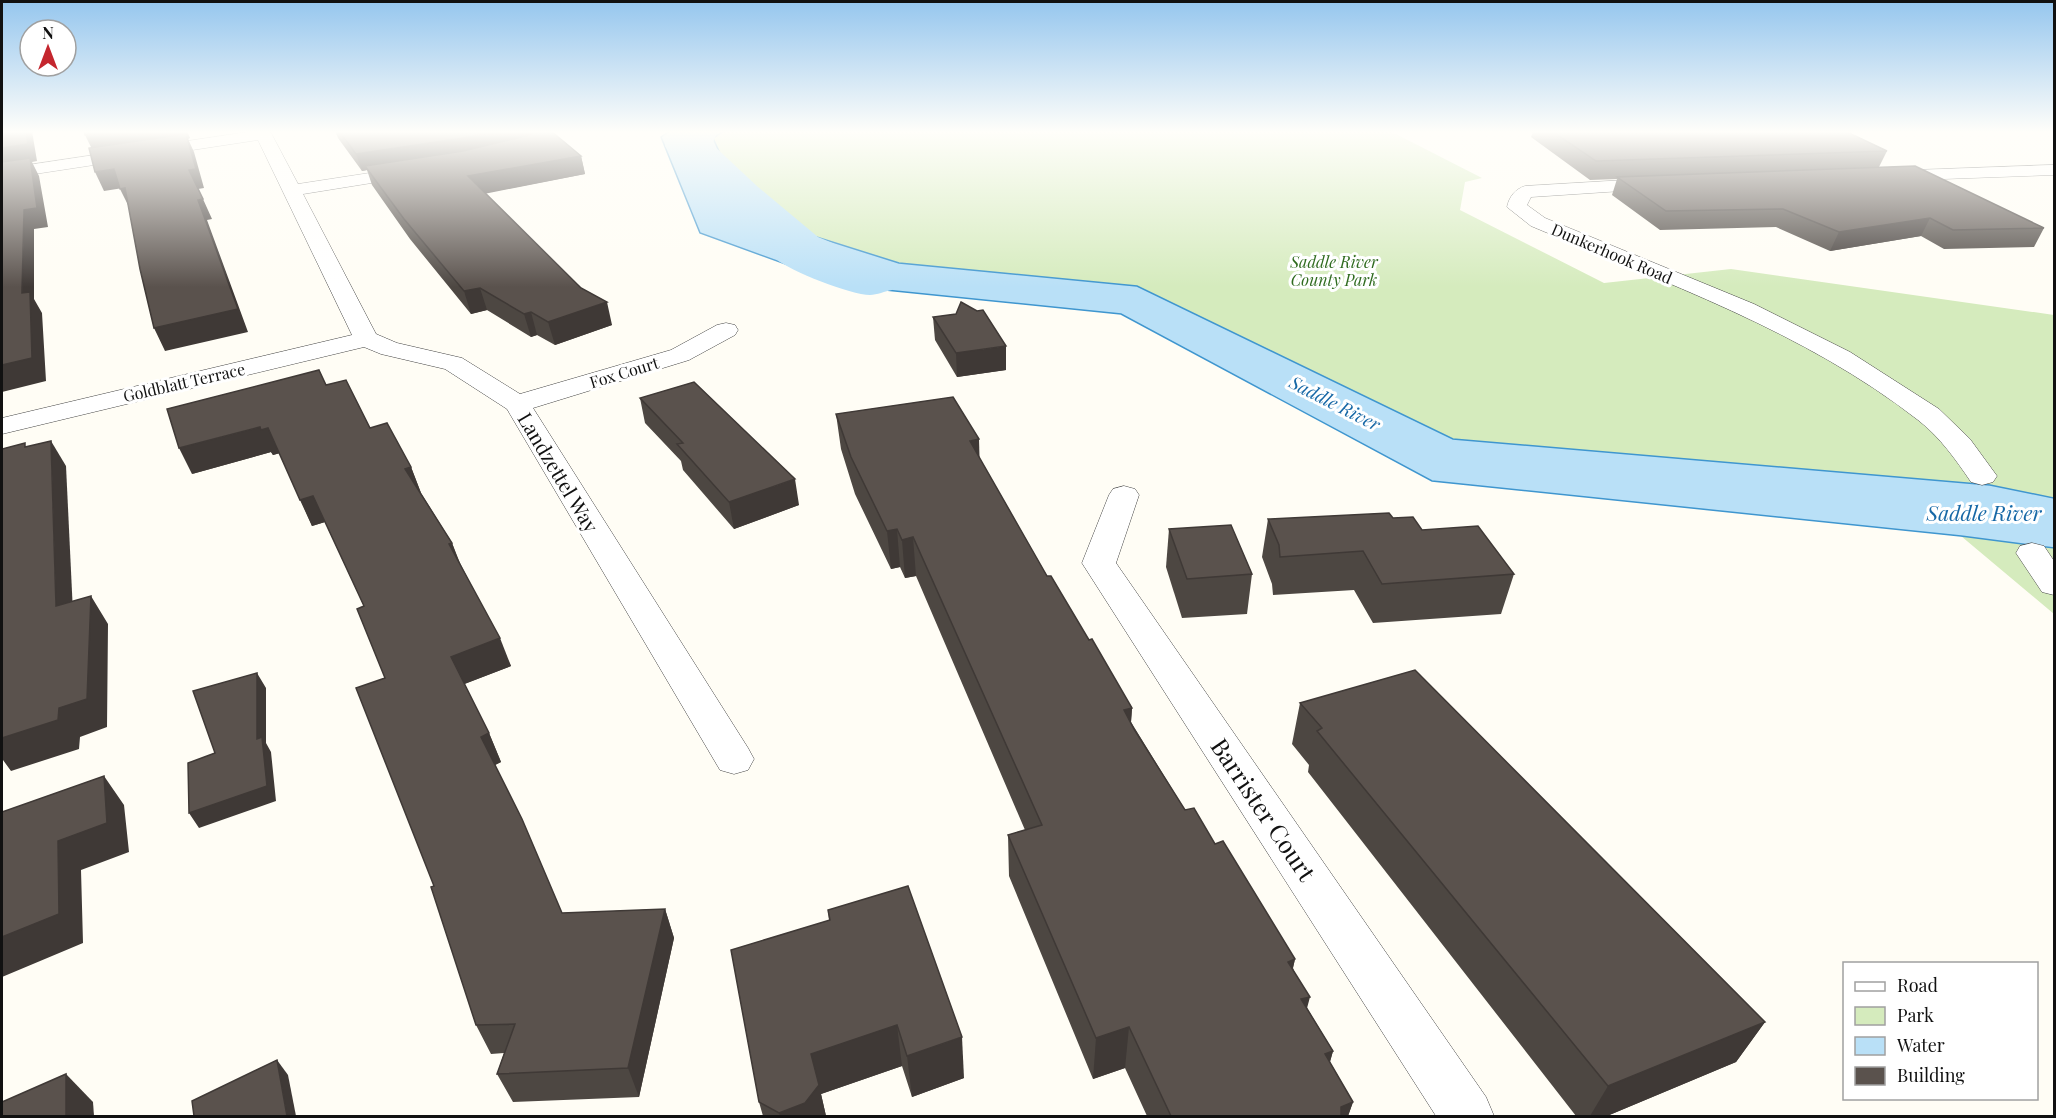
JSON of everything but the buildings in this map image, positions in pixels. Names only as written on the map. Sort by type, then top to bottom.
[{"type":"street","points":[[289,183],[366,339]]},
{"type":"street","points":[[292,190],[336,183]]},
{"type":"street","name":"Dunkerhook Road","points":[[1676,183],[1525,192],[1518,200],[1517,207],[1538,222],[1746,309],[1841,357],[1929,415],[1960,445],[1983,476]]},
{"type":"street","name":"Fox Court","points":[[517,404],[680,355],[726,330]]},
{"type":"street","name":"Landzettel Way","points":[[366,339],[390,349],[453,363],[517,404],[734,759]]},
{"type":"street","name":"Goldblatt Terrace","points":[[2,426],[366,339]]},
{"type":"street","name":"Barrister Court","points":[[1124,495],[1100,563],[1467,1116]]},
{"type":"street","points":[[2032,553],[2055,585]]},
{"type":"green space","name":"Saddle River County Park","points":[[680,183],[1465,183],[1460,210],[1604,283],[1731,269],[2054,315],[2054,614],[1961,536],[1432,481],[1121,314],[846,286],[700,233]]},
{"type":"water","name":"Saddle River","points":[[680,183],[733,183],[740,198],[734,211],[899,263],[1137,286],[1453,439],[1990,485],[2054,498],[2054,548],[1961,536],[1432,481],[1121,314],[846,286],[700,233]]},
{"type":"waterway","name":"Saddle River","points":[[725,183],[798,249],[861,276],[871,277]]}]
